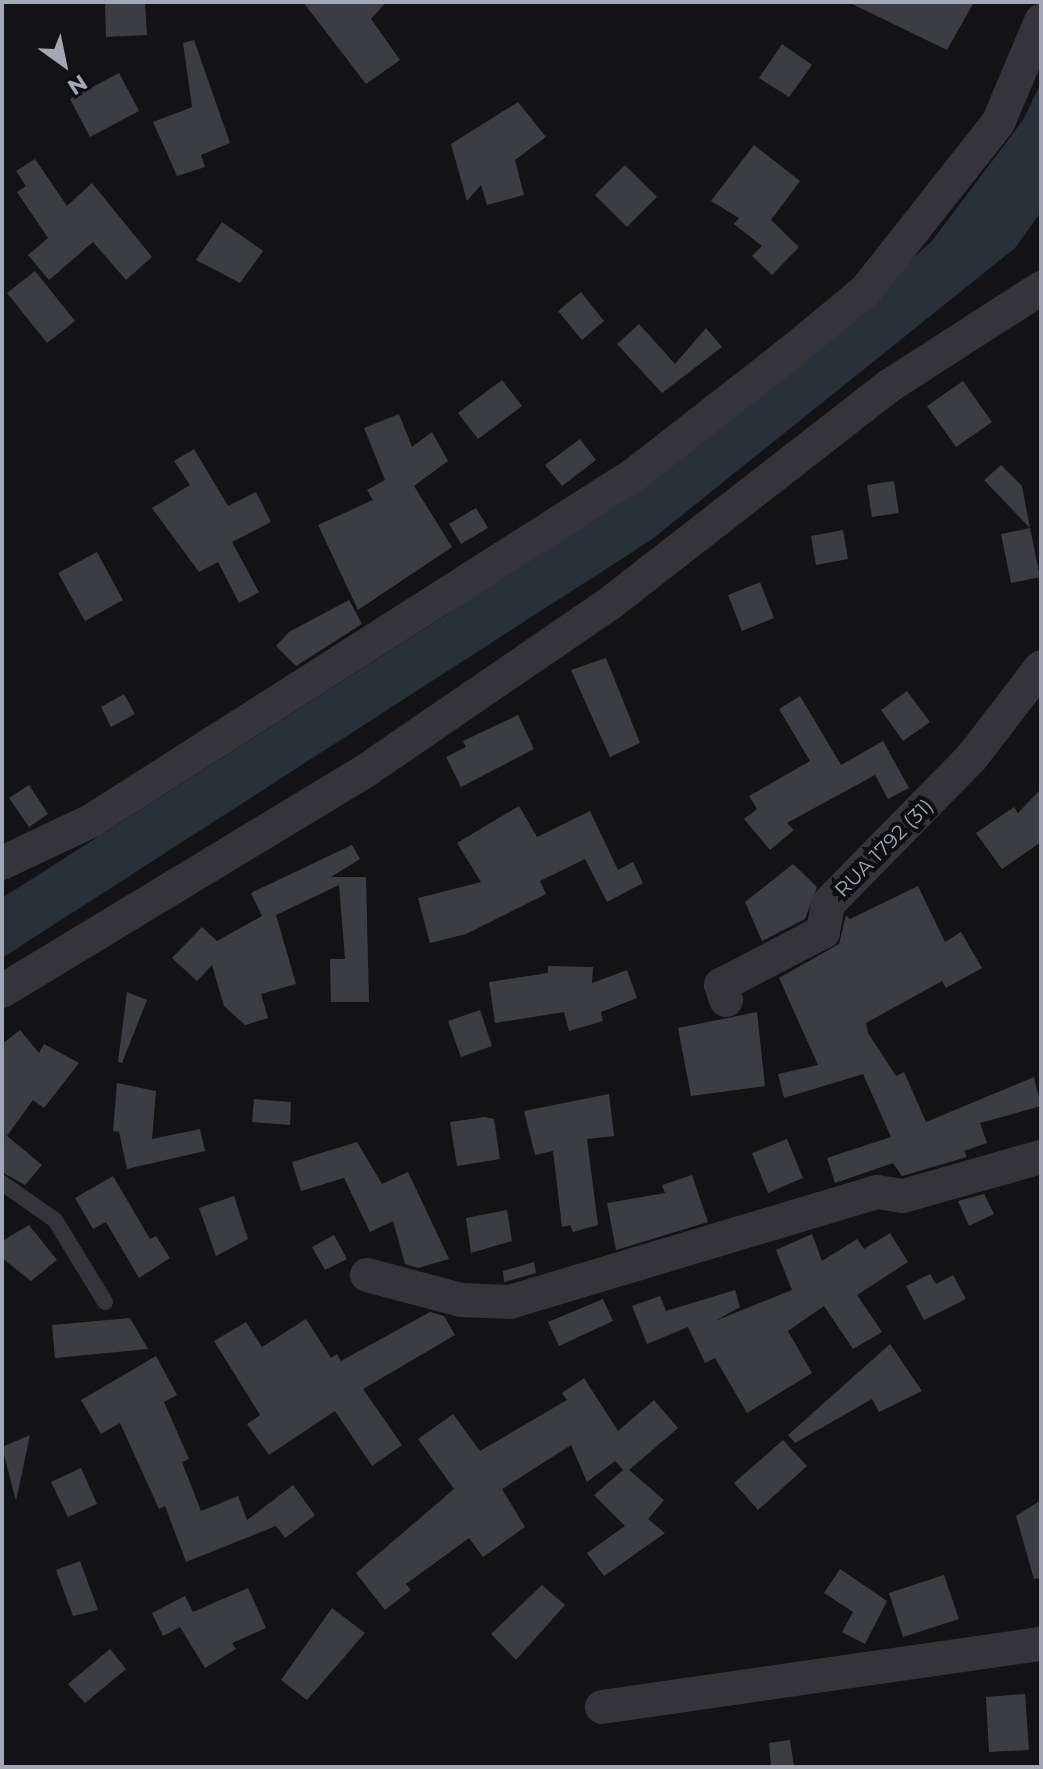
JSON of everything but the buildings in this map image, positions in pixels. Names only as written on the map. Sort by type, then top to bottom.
[{"type":"street","points":[[2,863],[91,821],[635,474],[784,358],[866,290],[998,123],[1041,21]]},
{"type":"street","points":[[2,991],[368,769],[609,604],[889,386],[1041,288]]},
{"type":"street","name":"RUA 1792 (31)","points":[[726,1000],[721,985],[823,932],[828,904],[972,757],[1041,667]]},
{"type":"street","points":[[367,1275],[461,1300],[510,1302],[877,1192],[903,1196],[1041,1157]]},
{"type":"street","points":[[602,1707],[1041,1644]]},
{"type":"lane","points":[[2,1183],[55,1220],[105,1302]]},
{"type":"shaded area","points":[[1041,83],[1041,212],[1015,248],[651,540],[2,958],[2,898],[443,617],[783,375],[932,241],[1023,120]]}]
